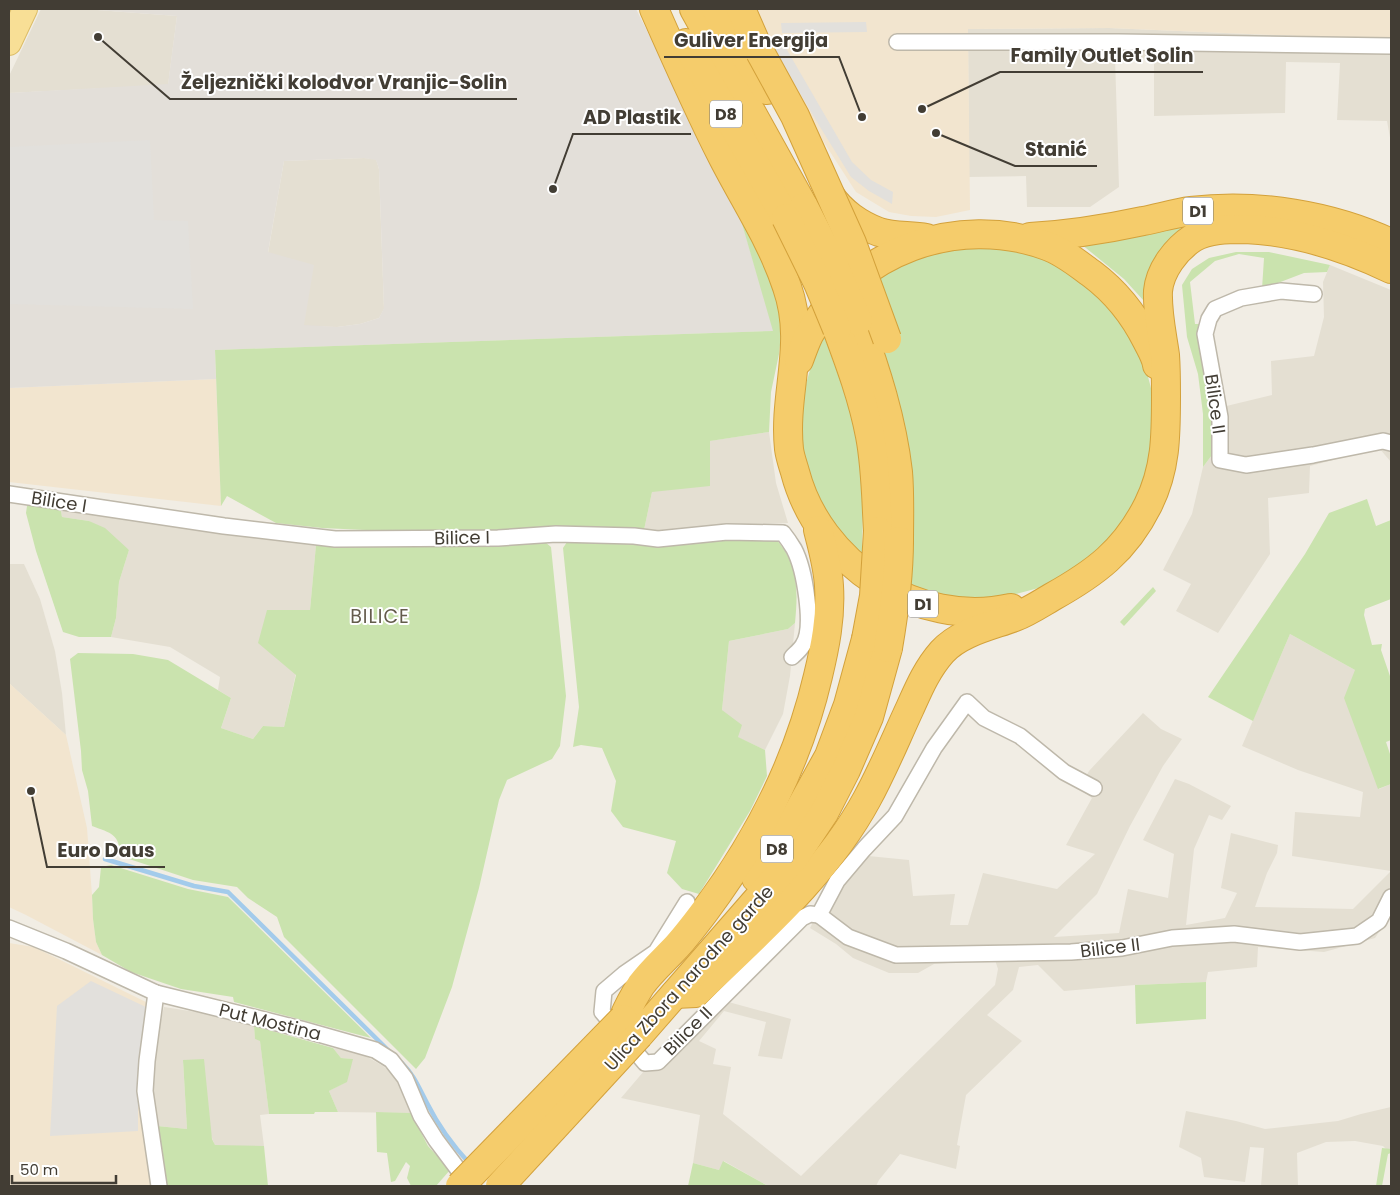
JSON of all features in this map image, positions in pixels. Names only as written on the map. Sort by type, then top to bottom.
[{"type":"highway","points":[[654,9],[723,158],[777,258],[788,290],[795,322],[794,373]]},
{"type":"highway","name":"D8","points":[[667,9],[795,212]]},
{"type":"highway","name":"D8","points":[[694,9],[795,212]]},
{"type":"highway","points":[[716,9],[769,92],[814,173],[838,207],[857,221],[879,232],[932,239]]},
{"type":"highway","points":[[741,9],[760,52],[795,116],[848,234],[887,339],[904,415],[898,473]]},
{"type":"highway","name":"D1","points":[[1391,244],[1351,227],[1325,220],[1264,210],[1236,209],[1190,212],[1056,236],[1018,238],[998,234],[965,234],[932,239],[894,252],[860,274],[843,290],[831,302],[809,335],[794,373],[788,411],[789,451],[799,489],[817,524],[833,546],[859,570],[874,581],[898,594],[923,604],[949,610],[967,611],[1004,610],[1056,595],[1100,567],[1124,542],[1148,506],[1158,481],[1164,456],[1167,430],[1165,358],[1159,314],[1158,288],[1164,270],[1177,251],[1194,238],[1213,231],[1235,229],[1264,230],[1297,235],[1325,243],[1391,269]]},
{"type":"highway","name":"Ulica Zbora narodne garde","points":[[795,212],[836,270],[848,325],[856,382],[870,435],[875,476],[888,536]]},
{"type":"highway","points":[[1018,238],[1048,246],[1069,257],[1108,285],[1136,320],[1156,360],[1166,404]]},
{"type":"highway","name":"Ulica Zbora narodne garde","points":[[460,1186],[631,1027],[675,994],[796,855],[824,813],[846,770],[869,717],[877,644],[874,596],[888,536],[898,473],[892,433],[878,377],[848,325]]},
{"type":"highway","points":[[631,1027],[642,984],[678,946],[708,907],[756,833],[782,783],[802,735],[826,644],[829,614],[829,586],[817,524]]},
{"type":"highway","points":[[675,994],[696,993],[779,913],[829,874],[841,842],[867,799],[926,673],[944,650],[962,636],[1020,615],[1056,595]]},
{"type":"highway","name":"Ulica Zbora narodne garde","points":[[500,1186],[763,870],[829,756],[848,705],[877,644]]},
{"type":"main road","points":[[9,43],[25,9]]},
{"type":"street","points":[[897,42],[1119,42],[1391,46]]},
{"type":"street","name":"Bilice II","points":[[1314,294],[1281,291],[1241,298],[1215,309],[1209,319],[1205,334],[1220,417],[1220,460],[1246,465],[1313,455],[1383,441],[1391,443]]},
{"type":"street","name":"Bilice I","points":[[9,494],[224,526],[335,540],[498,538],[556,534],[634,536],[658,540],[727,532],[783,533],[794,549],[804,576],[806,594],[808,622],[804,644],[792,657]]},
{"type":"street","points":[[819,915],[829,874],[864,849],[895,816],[934,748],[966,702],[984,718],[1020,736],[1064,772],[1094,788]]},
{"type":"street","name":"Bilice II","points":[[687,902],[656,952],[624,974],[604,991],[602,1012],[645,1063],[658,1062],[802,918],[810,914],[819,915],[848,937],[896,956],[1071,952],[1122,948],[1172,938],[1234,934],[1300,942],[1357,936],[1379,921],[1391,897]]},
{"type":"street","name":"Put Mostina","points":[[9,928],[66,951],[156,993],[375,1050],[391,1060],[405,1078],[421,1116],[436,1140],[471,1186]]},
{"type":"street","points":[[156,993],[145,1091],[159,1186]]},
{"type":"shaded area","points":[[41,9],[84,9],[177,16],[168,85],[9,93],[9,76]]},
{"type":"shaded area","points":[[84,9],[636,9],[738,210],[774,331],[215,350],[216,379],[9,388],[9,93],[168,84],[177,16]],"holes":[[[364,158],[376,160],[379,169],[384,308],[379,318],[360,324],[337,327],[304,325],[314,265],[268,252],[284,161]]]},
{"type":"shaded area","points":[[748,9],[1391,9],[1391,40],[1109,28],[968,29],[970,210],[936,217],[911,216],[889,212],[856,192],[803,110]]},
{"type":"shaded area","points":[[866,22],[867,32],[782,33],[781,23]]},
{"type":"shaded area","points":[[1109,28],[1391,40],[1391,143],[1387,121],[1337,120],[1340,63],[1286,62],[1285,113],[1154,116],[1154,59],[1115,57],[1119,187],[1090,207],[1027,207],[1026,176],[969,177],[968,29]]},
{"type":"shaded area","points":[[783,43],[852,162],[871,180],[893,192],[892,204],[869,191],[851,177],[774,49]]},
{"type":"shaded area","points":[[150,140],[154,220],[188,221],[193,309],[9,304],[9,147]]},
{"type":"shaded area","points":[[376,159],[379,169],[384,309],[379,318],[360,324],[337,327],[304,326],[268,253],[284,161]]},
{"type":"shaded area","points":[[1330,265],[1391,290],[1391,462],[1379,448],[1310,466],[1309,493],[1268,498],[1270,554],[1218,633],[1176,611],[1191,584],[1163,570],[1192,514],[1203,467],[1215,451],[1214,409],[1272,395],[1271,361],[1314,356],[1324,317],[1323,282]]},
{"type":"shaded area","points":[[216,379],[221,506],[9,482],[9,388]]},
{"type":"shaded area","points":[[769,432],[776,483],[788,523],[723,525],[666,533],[644,530],[652,492],[709,441]]},
{"type":"shaded area","points":[[60,506],[316,545],[310,610],[284,727],[263,726],[253,739],[221,728],[231,698],[218,690],[220,677],[170,647],[111,637],[116,618],[119,582],[129,550],[89,521],[62,517]]},
{"type":"shaded area","points":[[9,564],[24,564],[40,599],[55,651],[66,735],[9,683]]},
{"type":"shaded area","points":[[795,623],[790,676],[783,714],[765,750],[737,737],[722,710],[729,641],[788,629]]},
{"type":"shaded area","points":[[1290,634],[1355,670],[1379,789],[1391,784],[1391,871],[1292,856],[1295,812],[1360,817],[1363,792],[1298,770],[1242,746]]},
{"type":"shaded area","points":[[9,683],[66,735],[87,828],[93,919],[96,942],[102,955],[9,907]]},
{"type":"shaded area","points":[[1143,713],[1161,729],[1182,739],[1163,766],[1130,826],[1097,894],[1054,937],[1119,933],[1128,889],[1168,898],[1174,854],[1143,840],[1175,779],[1189,784],[1231,806],[1222,820],[1209,815],[1194,849],[1186,925],[1225,918],[1237,893],[1221,888],[1231,833],[1278,845],[1277,853],[1267,873],[1255,907],[1353,909],[1391,871],[1391,914],[1375,938],[1324,952],[1258,947],[1257,967],[1208,972],[1206,982],[1064,991],[1038,965],[1019,967],[1013,990],[987,1015],[1022,1041],[966,1095],[957,1145],[960,1146],[956,1169],[900,1154],[876,1186],[768,1186],[724,1161],[719,1170],[693,1163],[700,1115],[621,1098],[679,1030],[714,998],[791,1019],[782,1059],[758,1056],[766,1022],[724,1011],[699,1041],[716,1049],[713,1064],[731,1067],[723,1114],[801,1176],[995,985],[998,969],[995,960],[934,964],[918,973],[889,973],[853,958],[836,944],[810,928],[848,854],[909,860],[913,896],[955,894],[950,925],[968,925],[983,873],[1057,889],[1095,854],[1066,845],[1092,798],[1079,789],[1089,771]]},
{"type":"shaded area","points":[[9,943],[34,947],[148,1003],[155,1186],[9,1186]]},
{"type":"shaded area","points":[[91,981],[148,1008],[138,1091],[138,1131],[50,1136],[57,1006]]},
{"type":"shaded area","points":[[164,1007],[228,1017],[254,1026],[255,1039],[260,1040],[269,1114],[260,1115],[264,1146],[215,1146],[183,1061],[187,1129],[157,1126],[149,1090],[153,1053]]},
{"type":"shaded area","points":[[333,1048],[364,1055],[383,1066],[393,1075],[407,1099],[411,1113],[338,1112],[329,1091],[346,1082],[352,1059],[341,1058]]},
{"type":"shaded area","points":[[1391,1107],[1391,1154],[1383,1146],[1355,1141],[1326,1142],[1297,1153],[1298,1186],[1261,1186],[1264,1148],[1250,1147],[1245,1182],[1204,1177],[1201,1158],[1179,1147],[1186,1111],[1265,1129],[1338,1121]]},
{"type":"green space","points":[[738,210],[779,294],[782,319],[781,336],[771,392],[769,432],[710,441],[710,486],[652,492],[644,530],[594,528],[409,532],[322,528],[276,523],[227,496],[221,506],[215,350],[773,331]]},
{"type":"green space","points":[[1184,223],[1193,227],[1167,243],[1149,270],[1144,301],[1124,279],[1081,244]]},
{"type":"green space","points":[[1011,244],[1065,267],[1113,306],[1142,353],[1154,400],[1156,424],[1148,476],[1127,519],[1091,559],[1046,586],[1016,594],[988,598],[958,598],[936,594],[908,585],[881,348],[875,273],[911,252]]},
{"type":"green space","points":[[1236,252],[1269,252],[1330,265],[1327,272],[1304,273],[1262,289],[1264,258],[1239,254],[1215,261],[1190,282],[1195,324],[1201,324],[1214,409],[1215,451],[1203,467],[1203,414],[1198,374],[1187,337],[1182,285],[1192,269],[1209,258]]},
{"type":"green space","points":[[824,336],[848,403],[860,455],[863,494],[862,559],[839,536],[821,506],[802,452],[801,420],[804,391],[812,363]]},
{"type":"green space","points":[[1367,499],[1376,526],[1391,520],[1391,599],[1365,609],[1364,615],[1372,645],[1382,644],[1381,650],[1391,679],[1391,740],[1386,742],[1391,757],[1391,784],[1378,789],[1344,698],[1355,670],[1290,634],[1253,721],[1208,697],[1305,554],[1329,513]]},
{"type":"green space","points":[[31,503],[60,506],[62,517],[89,521],[105,528],[129,550],[119,582],[116,618],[111,637],[79,637],[63,632],[36,551],[26,513],[27,506]]},
{"type":"green space","points":[[775,538],[789,558],[795,578],[797,600],[795,623],[788,629],[729,641],[722,710],[742,725],[738,737],[765,750],[767,776],[750,811],[699,894],[682,889],[667,873],[676,841],[623,827],[611,811],[616,781],[602,748],[581,745],[573,747],[579,707],[563,548],[567,542],[582,540],[632,541],[658,546],[693,544],[709,540]]},
{"type":"green space","points":[[545,542],[551,547],[566,696],[560,746],[552,759],[507,780],[499,800],[479,888],[452,987],[425,1058],[416,1069],[284,937],[277,917],[248,898],[237,887],[193,880],[120,856],[118,843],[113,835],[92,826],[88,791],[82,770],[70,659],[78,653],[133,654],[168,660],[231,698],[221,728],[253,739],[263,726],[284,727],[296,675],[258,643],[267,610],[310,610],[316,545]]},
{"type":"green space","points":[[1153,587],[1156,591],[1124,626],[1120,622]]},
{"type":"green space","points":[[111,865],[188,889],[228,897],[371,1038],[234,1002],[233,997],[181,989],[131,972],[102,955],[96,942],[92,895],[99,887],[101,867]]},
{"type":"green space","points":[[1206,982],[1206,1019],[1136,1024],[1135,985]]},
{"type":"green space","points":[[254,1026],[333,1048],[341,1058],[353,1059],[347,1082],[329,1091],[338,1112],[269,1114],[260,1041],[255,1039]]},
{"type":"green space","points":[[204,1059],[212,1139],[215,1145],[264,1146],[268,1186],[165,1186],[163,1154],[157,1126],[187,1129],[183,1060]]},
{"type":"green space","points":[[376,1112],[411,1113],[428,1146],[450,1170],[436,1186],[411,1186],[407,1178],[410,1166],[406,1162],[395,1181],[391,1182],[387,1153],[377,1152]]},
{"type":"green space","points":[[1382,1148],[1391,1149],[1391,1153],[1388,1154],[1382,1186],[1376,1186]]},
{"type":"green space","points":[[723,1161],[768,1186],[688,1186],[693,1163],[719,1170]]},
{"type":"waterway","points":[[105,859],[194,886],[228,892],[391,1053]]},
{"type":"waterway","points":[[402,1063],[413,1077],[441,1127],[470,1164]]},
{"type":"place","name":"Željeznički kolodvor Vranjic-Solin","points":[[98,37]]},
{"type":"place","name":"Family Outlet Solin","points":[[922,109]]},
{"type":"place","name":"Guliver Energija","points":[[862,117]]},
{"type":"place","name":"Stanić","points":[[936,133]]},
{"type":"place","name":"AD Plastik","points":[[553,189]]},
{"type":"place","name":"Euro Daus","points":[[31,791]]},
{"type":"district","name":"BILICE","points":[[380,616]]}]
